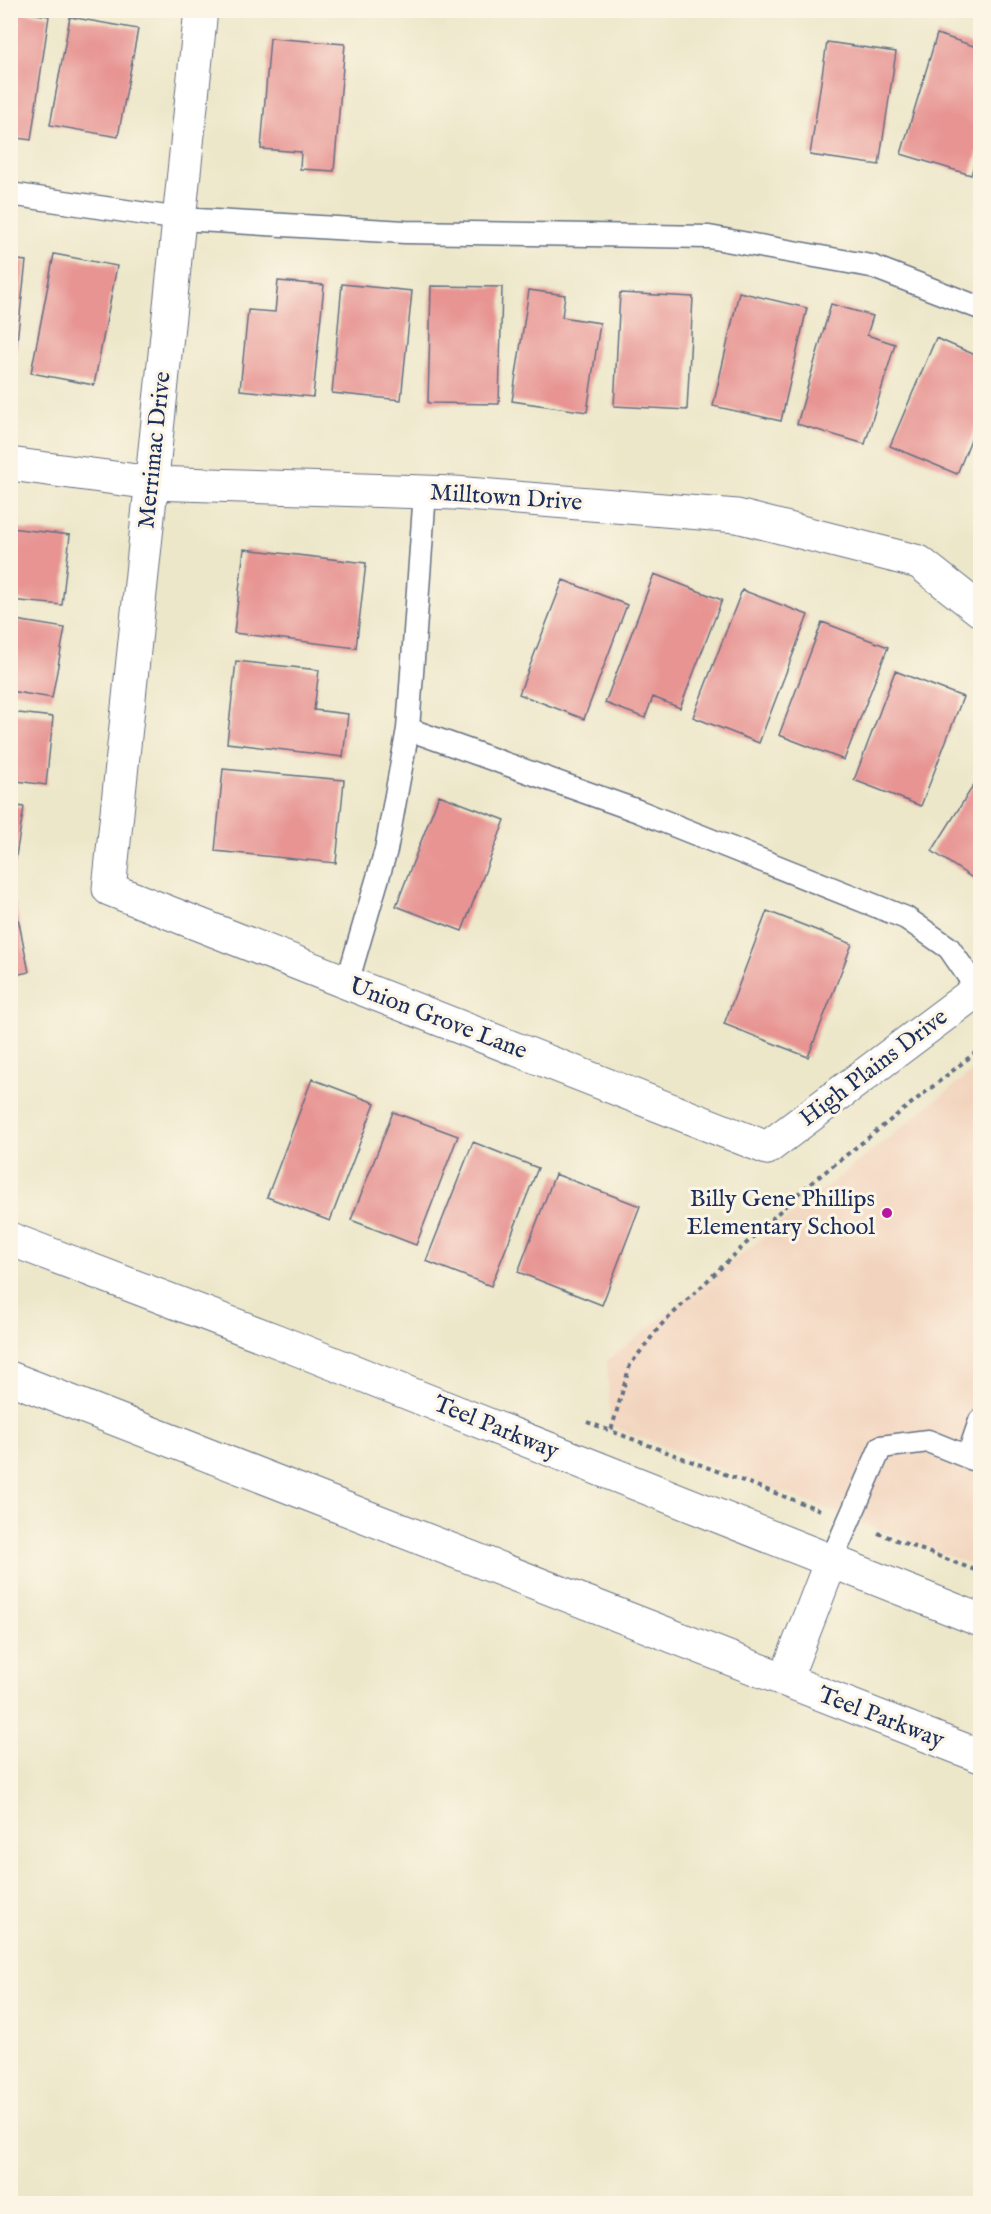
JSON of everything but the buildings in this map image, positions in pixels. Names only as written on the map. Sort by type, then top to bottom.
[{"type":"street","name":"Merrimac Drive","points":[[109,890],[201,10]]},
{"type":"street","name":"Milltown Drive","points":[[10,464],[152,483],[425,492],[737,516],[919,562],[981,610]]},
{"type":"street","name":"Union Grove Lane","points":[[109,890],[767,1148]]},
{"type":"street","name":"High Plains Drive","points":[[767,1148],[979,989]]},
{"type":"street","name":"Teel Parkway","points":[[10,1239],[981,1620]]},
{"type":"street","name":"Teel Parkway","points":[[10,1378],[981,1756]]},
{"type":"street","points":[[785,1680],[831,1561]]},
{"type":"lane","points":[[10,194],[180,219],[405,232],[709,237],[872,266],[981,308]]},
{"type":"lane","points":[[347,983],[386,849],[408,729],[425,492]]},
{"type":"lane","points":[[408,729],[638,811],[906,918],[949,948],[979,989]]},
{"type":"lane","points":[[831,1561],[881,1448],[928,1441],[974,1459],[981,1421]]},
{"type":"path","points":[[981,1048],[801,1191],[660,1326],[630,1365],[611,1431],[981,1572]]},
{"type":"shaded area","name":"Billy Gene Phillips Elementary School","points":[[980,1065],[980,1568],[610,1426],[607,1361]]},
{"type":"place","name":"Billy Gene Phillips Elementary School","points":[[887,1213]]}]
